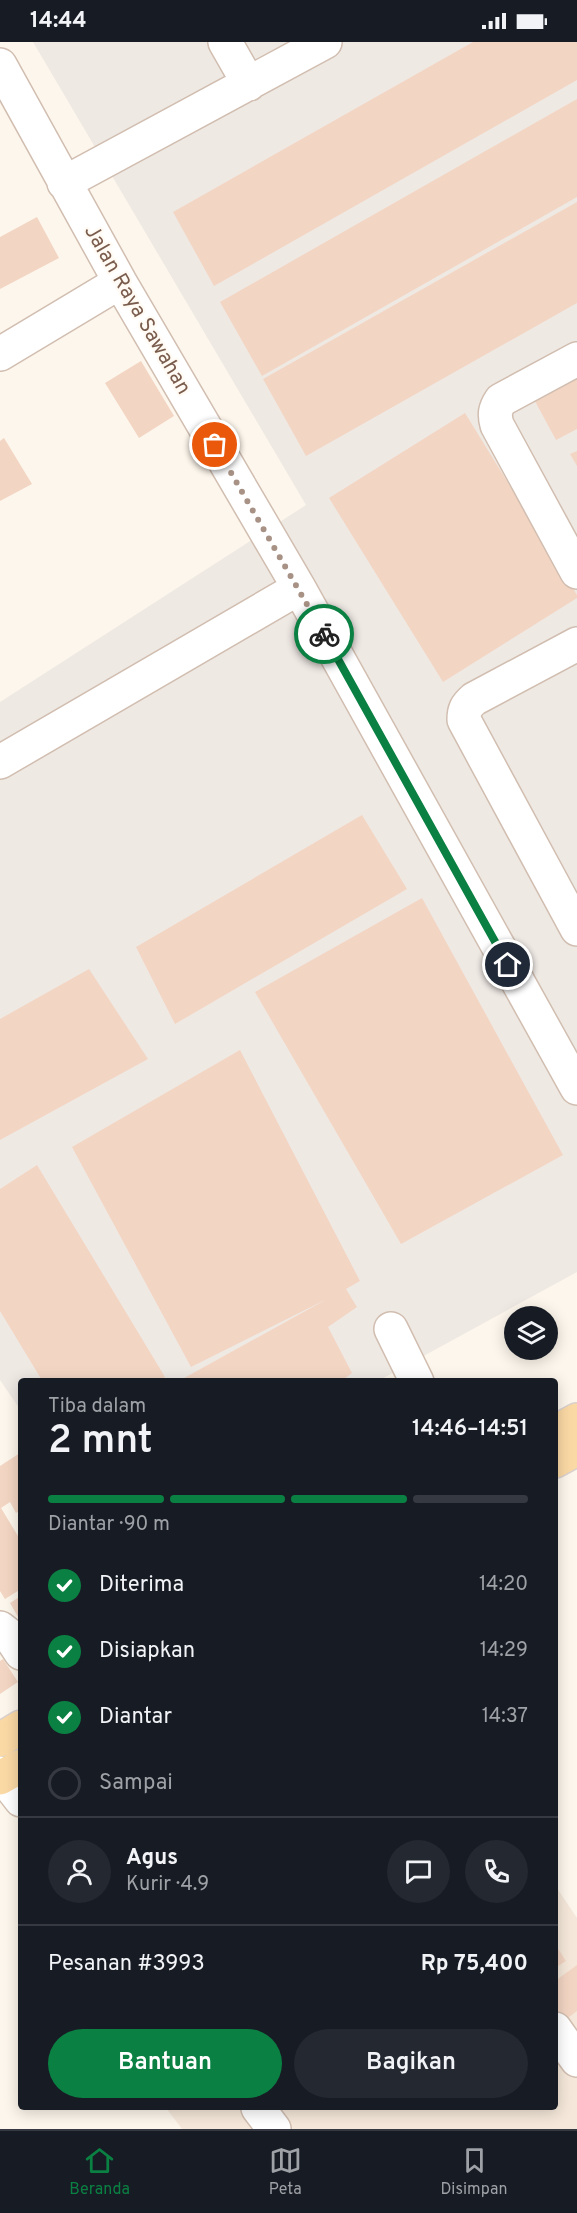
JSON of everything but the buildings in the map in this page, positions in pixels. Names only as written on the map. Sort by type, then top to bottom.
[{"type":"main road","points":[[558,1430],[577,1420]]},
{"type":"main road","points":[[558,1459],[577,1449]]},
{"type":"main road","points":[[0,1740],[18,1729]]},
{"type":"street","points":[[225,42],[249,84]]},
{"type":"street","points":[[64,183],[325,42]]},
{"type":"street","name":"Jalan Raya Sawahan","points":[[4,81],[299,588],[577,1088]]},
{"type":"street","points":[[0,354],[120,282]]},
{"type":"street","points":[[577,358],[501,400],[495,411],[495,417],[497,425],[577,572]]},
{"type":"street","points":[[0,762],[299,588]]},
{"type":"street","points":[[577,644],[474,699],[465,709],[464,720],[577,929]]},
{"type":"street","points":[[391,1329],[415,1378]]},
{"type":"street","points":[[0,1628],[9,1635],[18,1648]]},
{"type":"street","points":[[558,2033],[577,2060]]},
{"type":"street","points":[[260,2110],[274,2129]]},
{"type":"shaded area","points":[[33,42],[577,42],[577,1272],[515,1306],[504,1306],[504,1312],[383,1378],[18,1378],[18,1407],[0,1380],[0,702],[306,505]]},
{"type":"shaded area","points":[[558,1890],[577,1918],[577,2129],[182,2129],[168,2110],[558,2110]]},
{"type":"way so far","points":[[215,445],[324,634]]},
{"type":"route","points":[[324,634],[508,965]]}]
